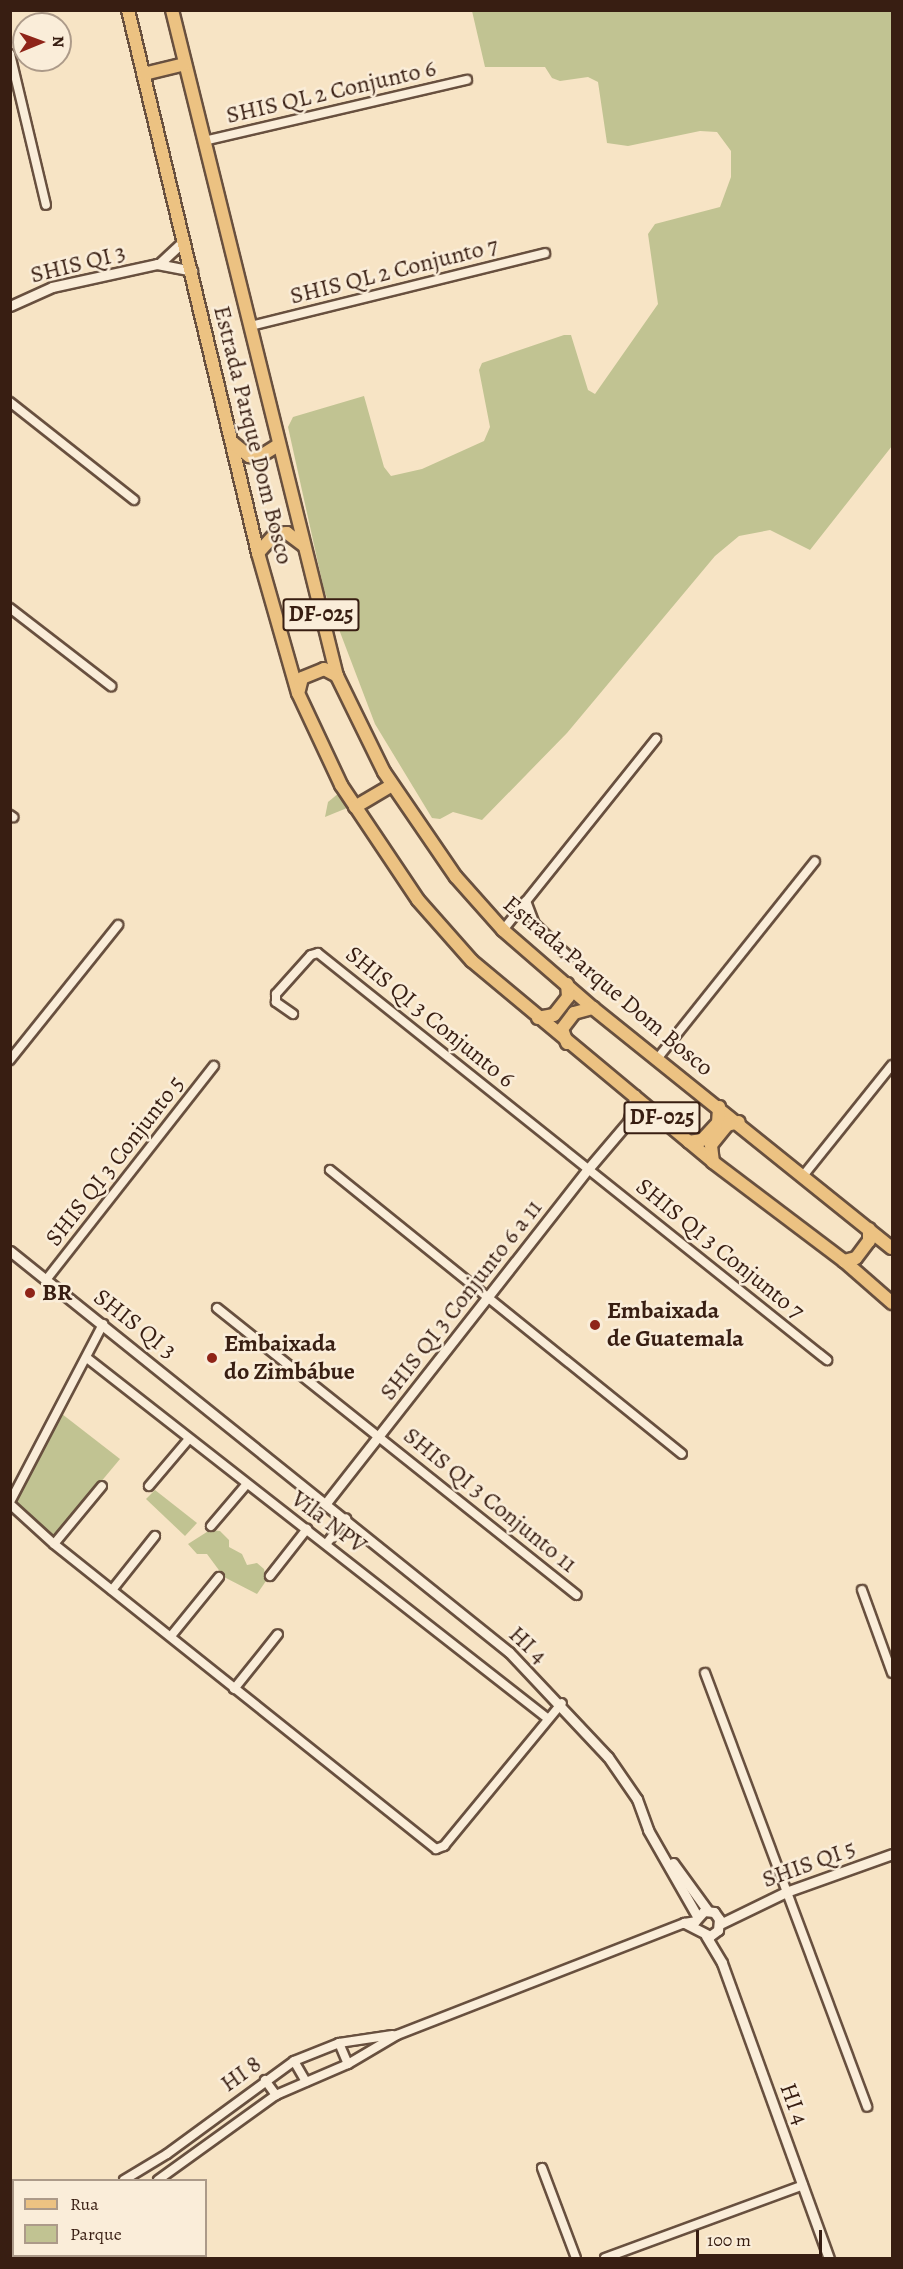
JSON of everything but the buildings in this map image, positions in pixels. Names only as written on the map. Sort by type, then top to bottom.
[{"type":"main road","name":"Estrada Parque Dom Bosco","points":[[128,10],[258,553],[298,693],[355,807],[418,900],[472,961],[567,1043],[635,1095],[713,1162],[844,1261],[892,1303]]},
{"type":"main road","name":"Estrada Parque Dom Bosco","points":[[172,10],[251,326],[278,446],[337,676],[360,730],[392,785],[456,877],[502,930],[593,1008],[739,1122],[889,1245]]},
{"type":"main road","points":[[144,74],[185,64]]},
{"type":"main road","points":[[232,443],[249,456],[259,457],[278,446]]},
{"type":"main road","points":[[251,523],[264,530],[275,530],[287,526],[295,514]]},
{"type":"main road","points":[[258,553],[262,544],[275,534],[286,533],[303,545]]},
{"type":"main road","points":[[298,693],[302,678],[328,669],[337,676]]},
{"type":"main road","points":[[355,807],[392,785]]},
{"type":"main road","points":[[538,1018],[554,1015],[568,997],[567,984]]},
{"type":"main road","points":[[567,1043],[562,1029],[574,1013],[593,1008]]},
{"type":"main road","points":[[689,1142],[702,1140],[718,1123],[719,1107]]},
{"type":"main road","points":[[713,1162],[711,1145],[727,1125],[739,1122]]},
{"type":"main road","points":[[844,1261],[856,1258],[869,1241],[869,1229]]},
{"type":"main road","points":[[858,1273],[876,1245],[889,1245]]},
{"type":"street","points":[[10,54],[46,205]]},
{"type":"street","name":"SHIS QL 2 Conjunto 6","points":[[204,141],[467,80]]},
{"type":"street","name":"SHIS QI 3","points":[[157,264],[184,241]]},
{"type":"street","name":"SHIS QL 2 Conjunto 7","points":[[251,326],[546,253]]},
{"type":"street","name":"SHIS QI 3","points":[[10,306],[52,287],[157,264],[192,271]]},
{"type":"street","points":[[10,402],[134,500]]},
{"type":"street","points":[[10,608],[111,686]]},
{"type":"street","points":[[502,930],[656,739]]},
{"type":"street","points":[[657,1059],[814,861]]},
{"type":"street","points":[[526,901],[535,924],[569,957]]},
{"type":"street","points":[[10,1060],[118,925]]},
{"type":"street","name":"SHIS QI 3 Conjunto 6","points":[[293,1014],[276,1002],[276,994],[311,955],[318,953],[588,1169]]},
{"type":"street","points":[[803,1176],[892,1065]]},
{"type":"street","name":"SHIS QI 3 Conjunto 5","points":[[46,1280],[214,1066]]},
{"type":"street","name":"SHIS QI 3 Conjunto 6 a 11","points":[[628,1122],[635,1095]]},
{"type":"street","name":"SHIS QI 3 Conjunto 6 a 11","points":[[326,1503],[588,1169],[628,1122],[653,1110]]},
{"type":"street","name":"SHIS QI 3 Conjunto 7","points":[[588,1169],[827,1360]]},
{"type":"street","points":[[330,1170],[682,1454]]},
{"type":"street","name":"SHIS QI 3","points":[[10,1251],[346,1519]]},
{"type":"street","name":"SHIS QI 3 Conjunto 11","points":[[217,1308],[380,1435],[576,1595]]},
{"type":"street","points":[[103,1324],[10,1503],[54,1544],[436,1849],[444,1846],[547,1718],[562,1703]]},
{"type":"street","name":"Vila NPV","points":[[87,1358],[188,1440],[327,1544],[547,1718]]},
{"type":"street","points":[[149,1486],[188,1440]]},
{"type":"street","points":[[211,1526],[246,1485]]},
{"type":"street","points":[[54,1544],[102,1486]]},
{"type":"street","points":[[327,1544],[346,1519]]},
{"type":"street","name":"HI 4","points":[[346,1519],[509,1652],[562,1703],[632,1790],[648,1830],[697,1916]]},
{"type":"street","points":[[270,1576],[307,1529]]},
{"type":"street","points":[[112,1590],[155,1536]]},
{"type":"street","points":[[171,1636],[219,1577]]},
{"type":"street","points":[[862,1590],[892,1673]]},
{"type":"street","points":[[234,1689],[278,1634]]},
{"type":"street","points":[[705,1673],[867,2107]]},
{"type":"street","name":"HI 4","points":[[648,1830],[712,1912],[718,1928],[722,1963]]},
{"type":"street","name":"SHIS QI 5","points":[[706,1936],[740,1912],[786,1892],[892,1854]]},
{"type":"street","name":"SHIS QI 5","points":[[684,1923],[695,1921],[697,1916],[712,1912],[740,1912]]},
{"type":"street","points":[[684,1923],[706,1936]]},
{"type":"street","name":"HI 8","points":[[161,2179],[276,2095],[348,2064],[397,2035],[684,1923]]},
{"type":"street","name":"HI 4","points":[[706,1936],[722,1963],[829,2259]]},
{"type":"street","name":"HI 8","points":[[127,2179],[167,2154],[294,2061],[339,2043],[397,2035]]},
{"type":"street","points":[[339,2043],[348,2064]]},
{"type":"street","points":[[294,2061],[306,2082]]},
{"type":"street","points":[[266,2080],[276,2095]]},
{"type":"street","points":[[167,2154],[177,2167]]},
{"type":"street","points":[[542,2168],[576,2259]]},
{"type":"street","points":[[605,2259],[803,2185]]},
{"type":"green space","points":[[472,11],[892,11],[892,446],[810,550],[770,530],[739,536],[715,556],[567,733],[482,820],[453,812],[440,819],[432,818],[375,724],[324,590],[288,427],[293,417],[364,396],[384,467],[391,476],[422,469],[484,441],[490,427],[479,370],[482,363],[564,335],[571,335],[588,390],[595,394],[658,304],[648,234],[655,224],[720,207],[731,177],[731,151],[717,132],[700,131],[628,146],[607,143],[598,82],[588,77],[560,81],[552,78],[545,67],[485,67]]},
{"type":"green space","points":[[339,793],[347,808],[325,817],[328,802]]},
{"type":"green space","points":[[62,1414],[120,1459],[54,1538],[15,1502]]},
{"type":"green space","points":[[155,1490],[197,1523],[185,1536],[146,1499]]},
{"type":"green space","points":[[210,1530],[220,1531],[229,1540],[229,1547],[242,1554],[247,1565],[257,1563],[264,1569],[266,1581],[257,1594],[224,1577],[207,1554],[197,1554],[188,1544]]},
{"type":"place","name":"BR","points":[[30,1293]]},
{"type":"place","name":"Embaixada de Guatemala","points":[[595,1325]]},
{"type":"place","name":"Embaixada do Zimbábue","points":[[212,1358]]}]
